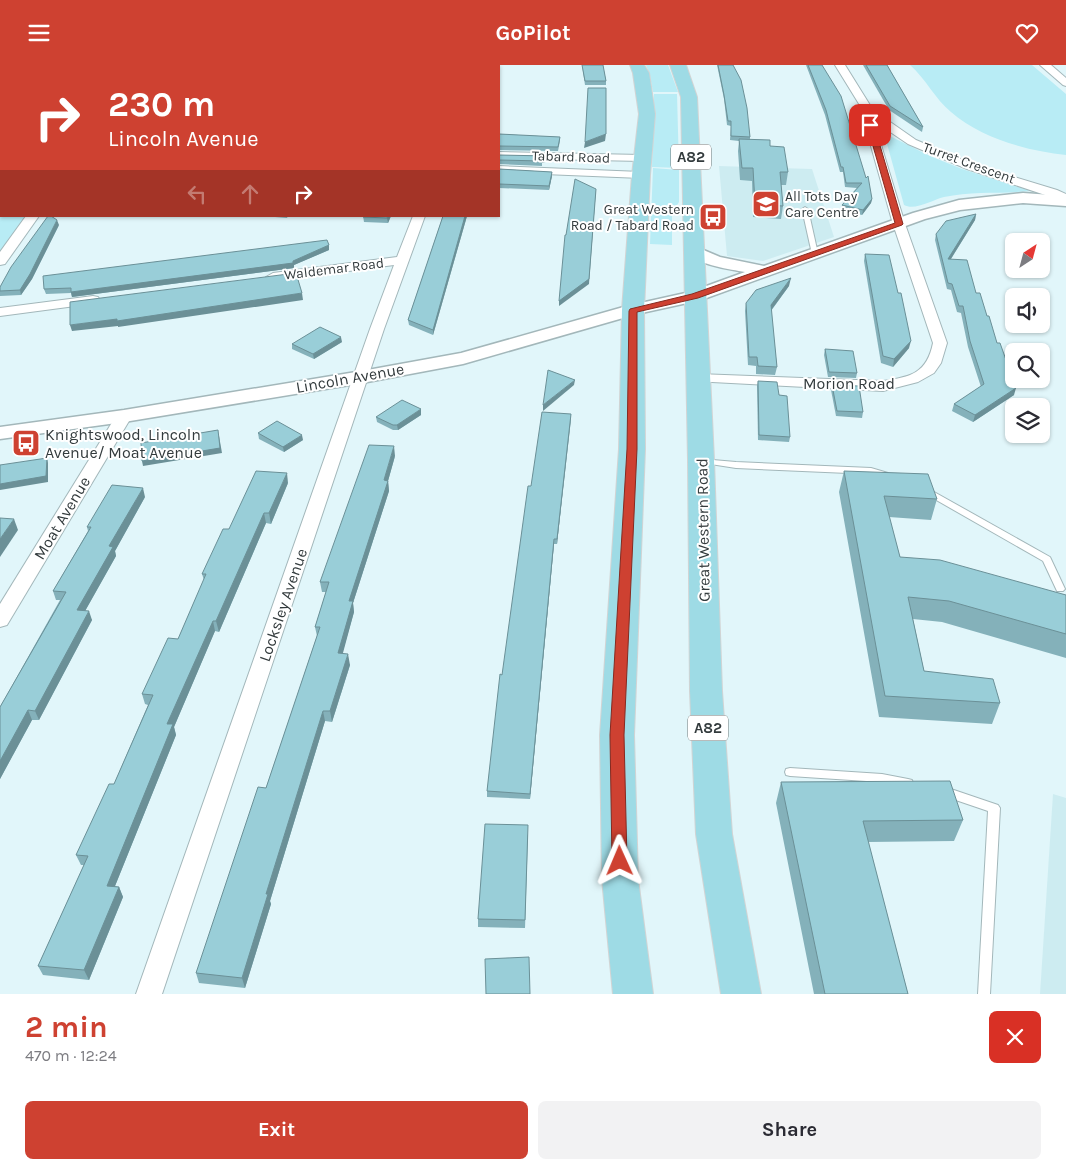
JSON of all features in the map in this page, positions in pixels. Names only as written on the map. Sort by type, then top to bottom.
[{"type":"main road","points":[[633,994],[620,879],[617,735],[632,449],[633,311],[646,114],[641,73],[637,65]]},
{"type":"main road","name":"Great Western Road","points":[[678,65],[689,97],[702,460],[706,691],[714,834],[741,994]]},
{"type":"street","name":"Turret Crescent","points":[[840,65],[864,105],[876,119],[912,142],[944,157],[980,170],[1053,192],[1066,200]]},
{"type":"street","points":[[1045,65],[1066,83]]},
{"type":"street","name":"Morion Road","points":[[698,378],[883,386],[921,377],[933,367],[939,356],[940,343],[899,224],[870,125],[876,119]]},
{"type":"street","name":"Tabard Road","points":[[500,155],[642,167]]},
{"type":"street","name":"Tabard Road","points":[[500,169],[642,167]]},
{"type":"street","name":"Lincoln Avenue","points":[[0,433],[124,416],[362,377],[463,357],[695,296],[942,209],[980,201],[1023,198],[1066,200]]},
{"type":"street","points":[[0,261],[32,217]]},
{"type":"street","name":"Locksley Avenue","points":[[149,994],[401,261],[419,217]]},
{"type":"street","points":[[694,251],[715,261],[766,271]]},
{"type":"street","name":"Waldemar Road","points":[[256,279],[401,261]]},
{"type":"street","points":[[0,312],[111,298]]},
{"type":"street","name":"Moat Avenue","points":[[0,619],[124,416]]},
{"type":"lane","points":[[804,209],[815,254]]},
{"type":"lane","points":[[702,460],[736,465],[871,471],[896,478]]},
{"type":"lane","points":[[921,488],[1047,559],[1060,589]]},
{"type":"lane","points":[[790,773],[882,778],[916,785]]},
{"type":"lane","points":[[933,789],[994,808],[984,994]]},
{"type":"shaded area","points":[[646,65],[668,65],[678,92],[653,92]]},
{"type":"shaded area","points":[[910,65],[1032,65],[1066,94],[1066,155],[1005,142],[976,129],[945,107]]},
{"type":"shaded area","points":[[654,94],[677,94],[679,168],[652,167]]},
{"type":"shaded area","points":[[884,133],[930,156],[962,169],[1030,191],[965,194],[944,197],[918,206],[908,207],[904,205]]},
{"type":"shaded area","points":[[719,166],[812,169],[834,237],[763,261],[727,256]]},
{"type":"shaded area","points":[[653,168],[679,170],[679,202],[672,213],[672,245],[650,244]]},
{"type":"shaded area","points":[[0,217],[32,217],[0,261]]},
{"type":"shaded area","points":[[1053,794],[1066,798],[1066,994],[1040,994]]},
{"type":"building","points":[[582,65],[603,65],[606,81],[585,81]]},
{"type":"building","points":[[718,65],[733,65],[741,80],[747,108],[750,137],[731,136],[731,121],[728,121]]},
{"type":"building","points":[[808,65],[822,65],[841,96],[866,178],[868,176],[872,199],[863,210],[842,205],[862,183],[846,183],[826,110]]},
{"type":"building","points":[[866,65],[887,65],[923,127],[890,106]]},
{"type":"building","points":[[588,88],[606,88],[606,134],[585,142]]},
{"type":"building","points":[[500,134],[560,137],[558,147],[500,146]]},
{"type":"building","points":[[739,139],[770,140],[770,146],[784,147],[788,172],[780,172],[783,206],[755,204],[753,168],[742,168]]},
{"type":"building","points":[[500,155],[548,156],[539,160],[542,161],[500,160]]},
{"type":"building","points":[[500,169],[552,172],[549,186],[500,184]]},
{"type":"building","points":[[575,179],[596,189],[589,279],[559,301],[565,235]]},
{"type":"building","points":[[976,214],[948,259],[967,260],[976,293],[980,293],[997,343],[1000,343],[1005,357],[1005,388],[1016,388],[975,415],[954,404],[984,384],[970,341],[963,306],[959,306],[952,284],[948,283],[936,234],[946,221]]},
{"type":"building","points":[[47,217],[52,217],[57,220],[20,290],[0,291],[0,287],[11,267]]},
{"type":"building","points":[[443,217],[465,217],[433,330],[408,320]]},
{"type":"building","points":[[327,240],[329,245],[293,261],[293,263],[71,292],[71,288],[44,289],[43,276]]},
{"type":"building","points":[[865,254],[889,255],[898,293],[901,293],[911,341],[894,359],[883,356]]},
{"type":"building","points":[[296,273],[302,293],[117,321],[117,319],[70,325],[70,302]]},
{"type":"building","points":[[791,278],[771,305],[777,367],[758,366],[757,357],[749,357],[746,303],[756,290]]},
{"type":"building","points":[[320,327],[341,337],[313,354],[292,344]]},
{"type":"building","points":[[825,349],[853,351],[857,373],[829,372]]},
{"type":"building","points":[[548,370],[575,380],[543,405]]},
{"type":"building","points":[[758,381],[777,382],[779,395],[787,396],[790,437],[759,435]]},
{"type":"building","points":[[832,385],[859,386],[863,412],[837,411]]},
{"type":"building","points":[[402,400],[421,409],[397,425],[376,417]]},
{"type":"building","points":[[542,412],[571,414],[557,539],[554,539],[530,794],[487,791],[500,674],[502,675],[528,486],[531,486]]},
{"type":"building","points":[[277,421],[302,435],[283,447],[258,433]]},
{"type":"building","points":[[218,430],[220,448],[142,461],[141,443]]},
{"type":"building","points":[[369,445],[394,446],[384,480],[388,481],[349,601],[353,601],[338,653],[348,654],[330,711],[323,711],[242,978],[196,973],[258,787],[266,788],[320,627],[315,627],[329,582],[320,582]]},
{"type":"building","points":[[47,458],[46,476],[0,484],[0,465]]},
{"type":"building","points":[[256,471],[287,473],[269,513],[264,513],[167,724],[173,724],[107,886],[119,887],[84,970],[38,966],[88,856],[76,855],[109,784],[114,784],[153,695],[142,694],[168,638],[178,639],[206,574],[202,574],[223,529],[229,529]]},
{"type":"building","points":[[844,471],[928,474],[937,499],[884,496],[900,557],[940,560],[1066,595],[1066,634],[949,601],[908,597],[924,671],[993,679],[1000,703],[885,696]]},
{"type":"building","points":[[112,485],[143,488],[109,546],[113,547],[77,610],[89,611],[35,711],[28,710],[0,761],[0,707],[66,592],[53,591],[91,527],[87,527]]},
{"type":"building","points":[[0,518],[14,519],[0,539]]},
{"type":"building","points":[[950,781],[963,820],[863,821],[908,994],[825,994],[781,782]]},
{"type":"building","points":[[485,824],[528,825],[525,920],[478,919]]},
{"type":"building","points":[[529,957],[530,994],[486,994],[485,959]]},
{"type":"place","name":"All Tots Day Care Centre","points":[[766,204]]},
{"type":"place","name":"Great Western Road / Tabard Road","points":[[713,217]]},
{"type":"place","name":"Knightswood, Lincoln Avenue/ Moat Avenue","points":[[26,443]]},
{"type":"route","points":[[620,861],[617,735],[632,449],[633,311],[695,296],[899,224],[870,125]]}]
